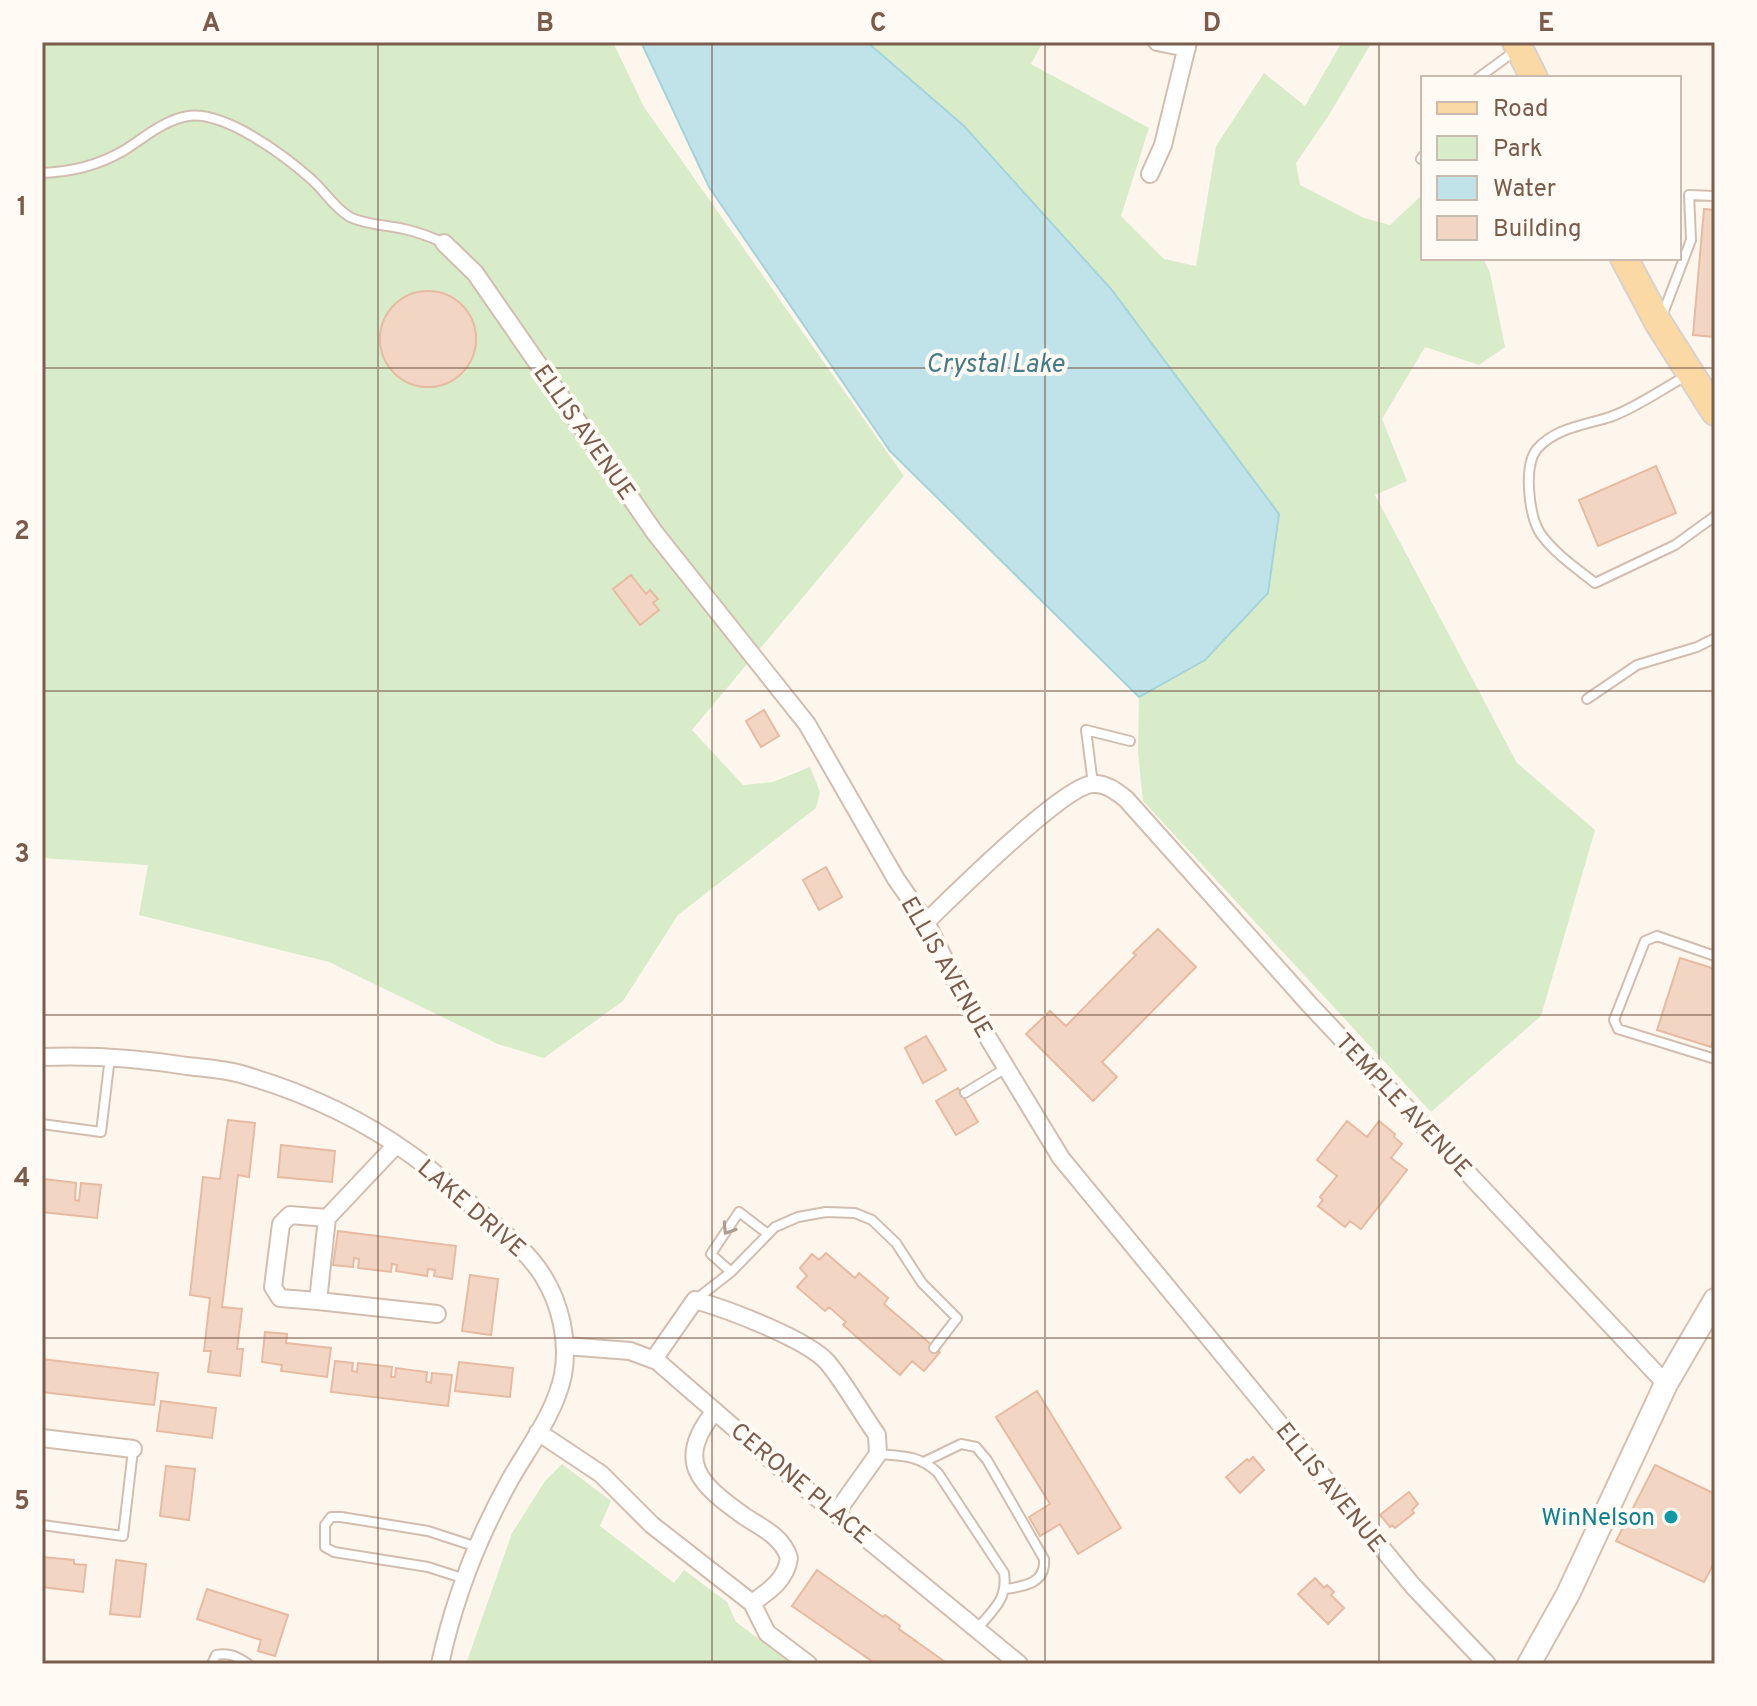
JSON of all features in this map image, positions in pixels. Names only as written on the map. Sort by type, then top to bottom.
[{"type":"main road","points":[[1517,45],[1533,76]]},
{"type":"main road","points":[[1625,260],[1659,324],[1706,391]]},
{"type":"street","points":[[1150,174],[1163,145],[1187,45],[1157,42]]},
{"type":"street","name":"ELLIS AVENUE","points":[[444,243],[475,273],[655,533],[807,724],[896,879],[926,922],[962,995],[1071,1171],[1413,1586],[1487,1664]]},
{"type":"street","points":[[926,922],[1020,834],[1077,788],[1093,784]]},
{"type":"street","name":"TEMPLE AVENUE","points":[[1093,784],[1111,788],[1126,799],[1309,1004],[1666,1384]]},
{"type":"street","name":"LAKE DRIVE","points":[[42,1057],[110,1056],[238,1073],[298,1093],[365,1126],[411,1154],[504,1233],[545,1278],[560,1316],[566,1346],[562,1377],[552,1409],[511,1478],[478,1548],[465,1579],[440,1664]]},
{"type":"street","points":[[318,1301],[327,1218],[396,1145]]},
{"type":"street","points":[[327,1218],[290,1215],[281,1224],[273,1287],[280,1298],[437,1314]]},
{"type":"street","points":[[654,1359],[695,1300],[806,1345],[826,1361],[877,1435],[878,1454],[836,1513]]},
{"type":"street","points":[[1529,1664],[1568,1594],[1666,1384],[1715,1300]]},
{"type":"street","name":"CERONE PLACE","points":[[566,1346],[630,1351],[654,1359],[1019,1664]]},
{"type":"street","points":[[715,1411],[700,1429],[694,1449],[694,1465],[701,1479],[742,1514],[770,1532],[781,1542],[789,1558],[785,1573],[776,1584],[752,1603]]},
{"type":"street","points":[[538,1432],[601,1474],[652,1525],[752,1603],[767,1633],[808,1664]]},
{"type":"street","points":[[42,1438],[133,1449]]},
{"type":"lane","points":[[1480,76],[1517,45]]},
{"type":"lane","points":[[42,173],[68,172],[94,165],[120,153],[172,120],[207,117],[231,125],[258,140],[311,179],[350,217],[416,232],[444,243]]},
{"type":"lane","points":[[1659,324],[1691,240],[1689,195],[1715,196]]},
{"type":"lane","points":[[1706,391],[1590,421],[1553,436],[1535,451],[1527,483],[1539,531],[1566,560],[1595,583],[1675,545],[1715,516]]},
{"type":"lane","points":[[1587,699],[1637,665],[1697,647],[1715,638]]},
{"type":"lane","points":[[1093,784],[1086,730],[1130,741]]},
{"type":"lane","points":[[1715,956],[1657,936],[1645,941],[1614,1020],[1618,1029],[1715,1059]]},
{"type":"lane","points":[[42,1124],[101,1132],[110,1056]]},
{"type":"lane","points":[[965,1093],[1006,1068]]},
{"type":"lane","points":[[731,1272],[711,1254],[739,1212],[768,1234]]},
{"type":"lane","points":[[695,1300],[731,1272],[775,1227],[798,1217],[826,1212],[855,1213],[872,1220],[896,1243],[922,1283],[957,1318],[934,1348]]},
{"type":"lane","points":[[926,1461],[961,1444],[976,1447],[987,1460],[1044,1559],[1041,1575],[1029,1586],[1006,1589]]},
{"type":"lane","points":[[42,1525],[123,1536],[133,1449]]},
{"type":"lane","points":[[878,1454],[926,1461],[938,1473],[1004,1573],[1006,1589],[996,1607],[976,1629]]},
{"type":"lane","points":[[465,1579],[428,1567],[334,1552],[325,1547],[325,1525],[331,1517],[341,1517],[428,1531],[478,1548]]},
{"type":"lane","points":[[212,1664],[216,1655],[223,1653],[237,1656],[248,1664]]},
{"type":"green space","points":[[42,42],[613,42],[644,107],[904,476],[692,730],[743,785],[773,782],[810,767],[820,792],[816,808],[678,915],[623,1001],[544,1058],[498,1044],[329,962],[139,915],[148,865],[42,858]]},
{"type":"green space","points":[[867,42],[1043,42],[1031,64],[1149,128],[1121,216],[1164,259],[1196,266],[1216,146],[1264,73],[1305,106],[1342,42],[1372,42],[1329,115],[1296,163],[1300,185],[1364,218],[1390,225],[1421,196],[1421,260],[1484,260],[1490,273],[1505,347],[1479,365],[1425,347],[1382,419],[1407,481],[1375,495],[1517,763],[1595,830],[1541,1016],[1431,1112],[1143,801],[1138,752],[1139,697],[1205,660],[964,126]]},
{"type":"green space","points":[[562,1464],[611,1501],[600,1526],[674,1583],[684,1570],[727,1602],[736,1622],[793,1664],[466,1664],[512,1533],[545,1481]]},
{"type":"water","name":"Crystal Lake","points":[[641,42],[867,42],[964,126],[1111,289],[1279,514],[1268,593],[1205,660],[1139,697],[890,451],[709,187]]},
{"type":"building","points":[[1704,209],[1715,210],[1715,337],[1693,335]]},
{"type":"building","points":[[428,291],[446,295],[462,305],[472,321],[476,339],[472,357],[462,373],[446,383],[428,387],[410,383],[394,373],[384,357],[380,339],[384,321],[394,305],[410,295]]},
{"type":"building","points":[[1656,466],[1676,513],[1598,546],[1579,500]]},
{"type":"building","points":[[631,575],[646,594],[650,590],[658,599],[653,603],[659,610],[640,625],[613,589]]},
{"type":"building","points":[[764,710],[779,736],[761,747],[746,721]]},
{"type":"building","points":[[826,867],[842,897],[819,910],[803,880]]},
{"type":"building","points":[[1158,929],[1196,967],[1102,1062],[1117,1077],[1093,1101],[1026,1034],[1050,1011],[1066,1026]]},
{"type":"building","points":[[1680,958],[1715,969],[1715,1035],[1711,1047],[1657,1030]]},
{"type":"building","points":[[926,1036],[946,1070],[923,1083],[905,1048]]},
{"type":"building","points":[[958,1088],[978,1122],[956,1135],[936,1101]]},
{"type":"building","points":[[228,1120],[255,1123],[249,1177],[238,1175],[222,1307],[242,1309],[237,1349],[243,1349],[240,1376],[208,1372],[211,1351],[204,1351],[210,1298],[190,1295],[203,1177],[220,1179]]},
{"type":"building","points":[[1347,1121],[1367,1137],[1379,1121],[1395,1134],[1394,1137],[1402,1144],[1391,1158],[1407,1170],[1361,1229],[1350,1221],[1345,1227],[1318,1206],[1323,1200],[1320,1197],[1337,1176],[1317,1160]]},
{"type":"building","points":[[281,1145],[335,1151],[332,1182],[278,1177]]},
{"type":"building","points":[[44,1179],[76,1183],[75,1200],[79,1201],[81,1183],[101,1185],[97,1218],[42,1212]]},
{"type":"building","points":[[338,1231],[456,1246],[452,1279],[434,1276],[435,1270],[428,1269],[427,1276],[396,1271],[397,1265],[392,1264],[391,1272],[358,1268],[359,1259],[354,1258],[353,1267],[333,1265]]},
{"type":"building","points":[[826,1253],[855,1278],[859,1273],[888,1298],[884,1304],[940,1352],[924,1371],[912,1361],[900,1375],[843,1325],[846,1322],[829,1307],[825,1311],[797,1287],[807,1276],[800,1268],[812,1254],[819,1260]]},
{"type":"building","points":[[470,1275],[498,1279],[491,1335],[462,1331]]},
{"type":"building","points":[[265,1332],[287,1334],[286,1343],[331,1348],[327,1377],[281,1371],[282,1365],[262,1362]]},
{"type":"building","points":[[42,1359],[158,1373],[154,1405],[42,1392]]},
{"type":"building","points":[[335,1361],[353,1363],[352,1371],[357,1372],[358,1363],[392,1367],[391,1377],[395,1377],[396,1368],[427,1372],[426,1382],[431,1383],[432,1373],[452,1375],[448,1406],[331,1392]]},
{"type":"building","points":[[459,1362],[513,1368],[510,1397],[455,1391]]},
{"type":"building","points":[[1037,1391],[1121,1528],[1078,1554],[1060,1524],[1040,1536],[1029,1517],[1050,1504],[996,1417]]},
{"type":"building","points":[[161,1401],[216,1408],[212,1438],[157,1431]]},
{"type":"building","points":[[1253,1457],[1264,1470],[1240,1493],[1226,1477]]},
{"type":"building","name":"WinNelson","points":[[1655,1465],[1715,1494],[1715,1561],[1704,1582],[1616,1541]]},
{"type":"building","points":[[166,1466],[195,1469],[189,1520],[160,1516]]},
{"type":"building","points":[[1409,1492],[1418,1504],[1412,1510],[1414,1513],[1395,1528],[1390,1527],[1380,1515]]},
{"type":"building","points":[[42,1557],[74,1560],[74,1564],[86,1565],[83,1592],[42,1587]]},
{"type":"building","points":[[116,1560],[146,1564],[140,1617],[110,1614]]},
{"type":"building","points":[[817,1570],[883,1617],[885,1615],[900,1626],[899,1629],[948,1664],[871,1664],[873,1662],[792,1606]]},
{"type":"building","points":[[1315,1578],[1324,1588],[1327,1585],[1334,1592],[1331,1595],[1344,1608],[1328,1624],[1298,1594]]},
{"type":"building","points":[[207,1589],[288,1615],[275,1656],[258,1651],[261,1640],[197,1619]]},
{"type":"place","name":"WinNelson","points":[[1671,1517]]}]
